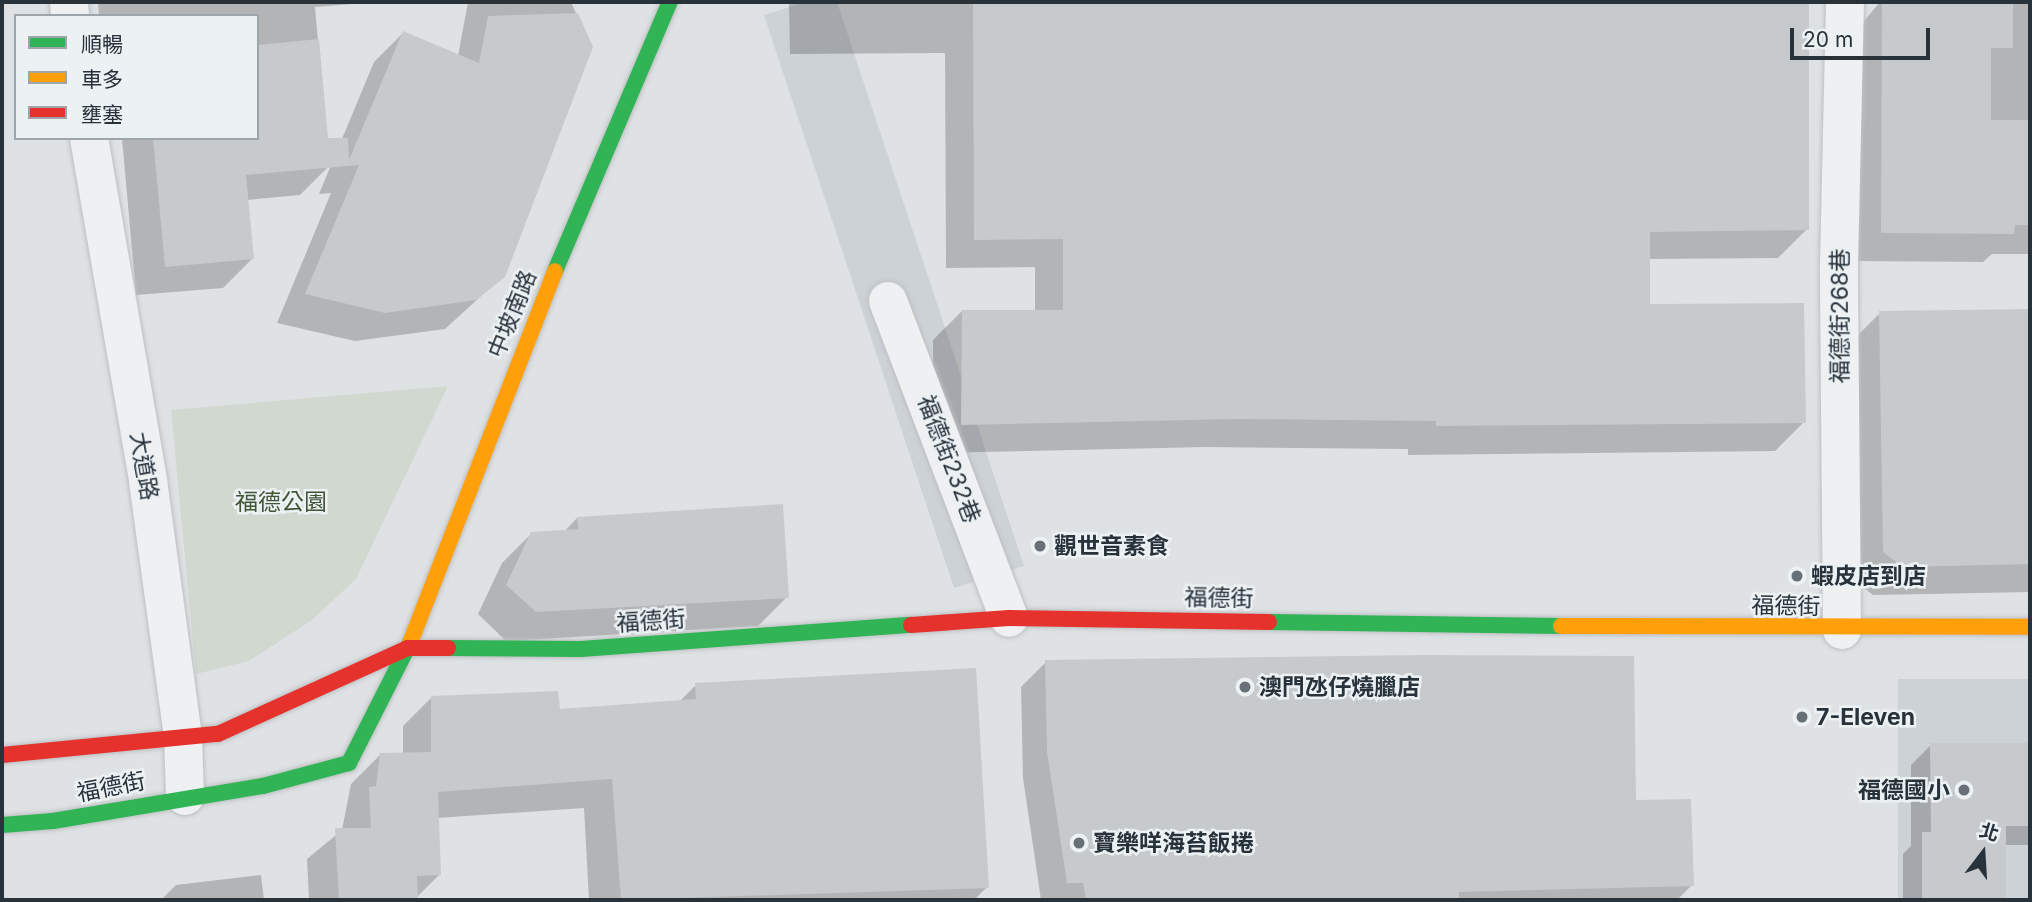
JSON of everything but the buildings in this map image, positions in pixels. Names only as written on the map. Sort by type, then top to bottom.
[{"type":"street","name":"中坡南路","points":[[408,648],[526,339],[670,2]]},
{"type":"street","name":"福德街268巷","points":[[1842,630],[1839,265],[1845,2]]},
{"type":"street","name":"大道路","points":[[89,140],[148,481],[183,738],[185,796]]},
{"type":"street","name":"福德街232巷","points":[[888,301],[1009,618]]},
{"type":"street","name":"福德街","points":[[2,755],[218,734],[408,648],[580,649],[1009,618],[1842,630],[2030,627]]},
{"type":"street","name":"福德街","points":[[2,825],[53,821],[185,796],[263,786],[349,763],[408,648]]},
{"type":"shaded area","points":[[805,2],[837,2],[1024,566],[954,588],[764,15]]},
{"type":"shaded area","name":"福德國小","points":[[1898,679],[2030,679],[2030,900],[1898,900]]},
{"type":"green space","name":"福德公園","points":[[448,386],[356,579],[312,620],[249,661],[196,674],[171,410]]},
{"type":"traffic: fast","points":[[555,271],[670,2]]},
{"type":"traffic: fast","points":[[1269,622],[1561,626]]},
{"type":"traffic: fast","points":[[448,648],[581,649],[911,625]]},
{"type":"traffic: fast","points":[[2,825],[53,821],[263,786],[349,763],[410,643]]},
{"type":"traffic: slow","points":[[410,643],[555,271]]},
{"type":"traffic: slow","points":[[1561,626],[2030,627]]},
{"type":"traffic: jam","points":[[911,625],[1009,618],[1269,622]]},
{"type":"traffic: jam","points":[[2,755],[218,734],[408,648],[448,648]]},
{"type":"place","name":"觀世音素食","points":[[1040,546]]},
{"type":"place","name":"蝦皮店到店","points":[[1797,576]]},
{"type":"place","name":"澳門氹仔燒臘店","points":[[1245,687]]},
{"type":"place","name":"7-Eleven","points":[[1802,717]]},
{"type":"place","name":"福德國小","points":[[1964,790]]},
{"type":"place","name":"寶樂咩海苔飯捲","points":[[1079,843]]}]
